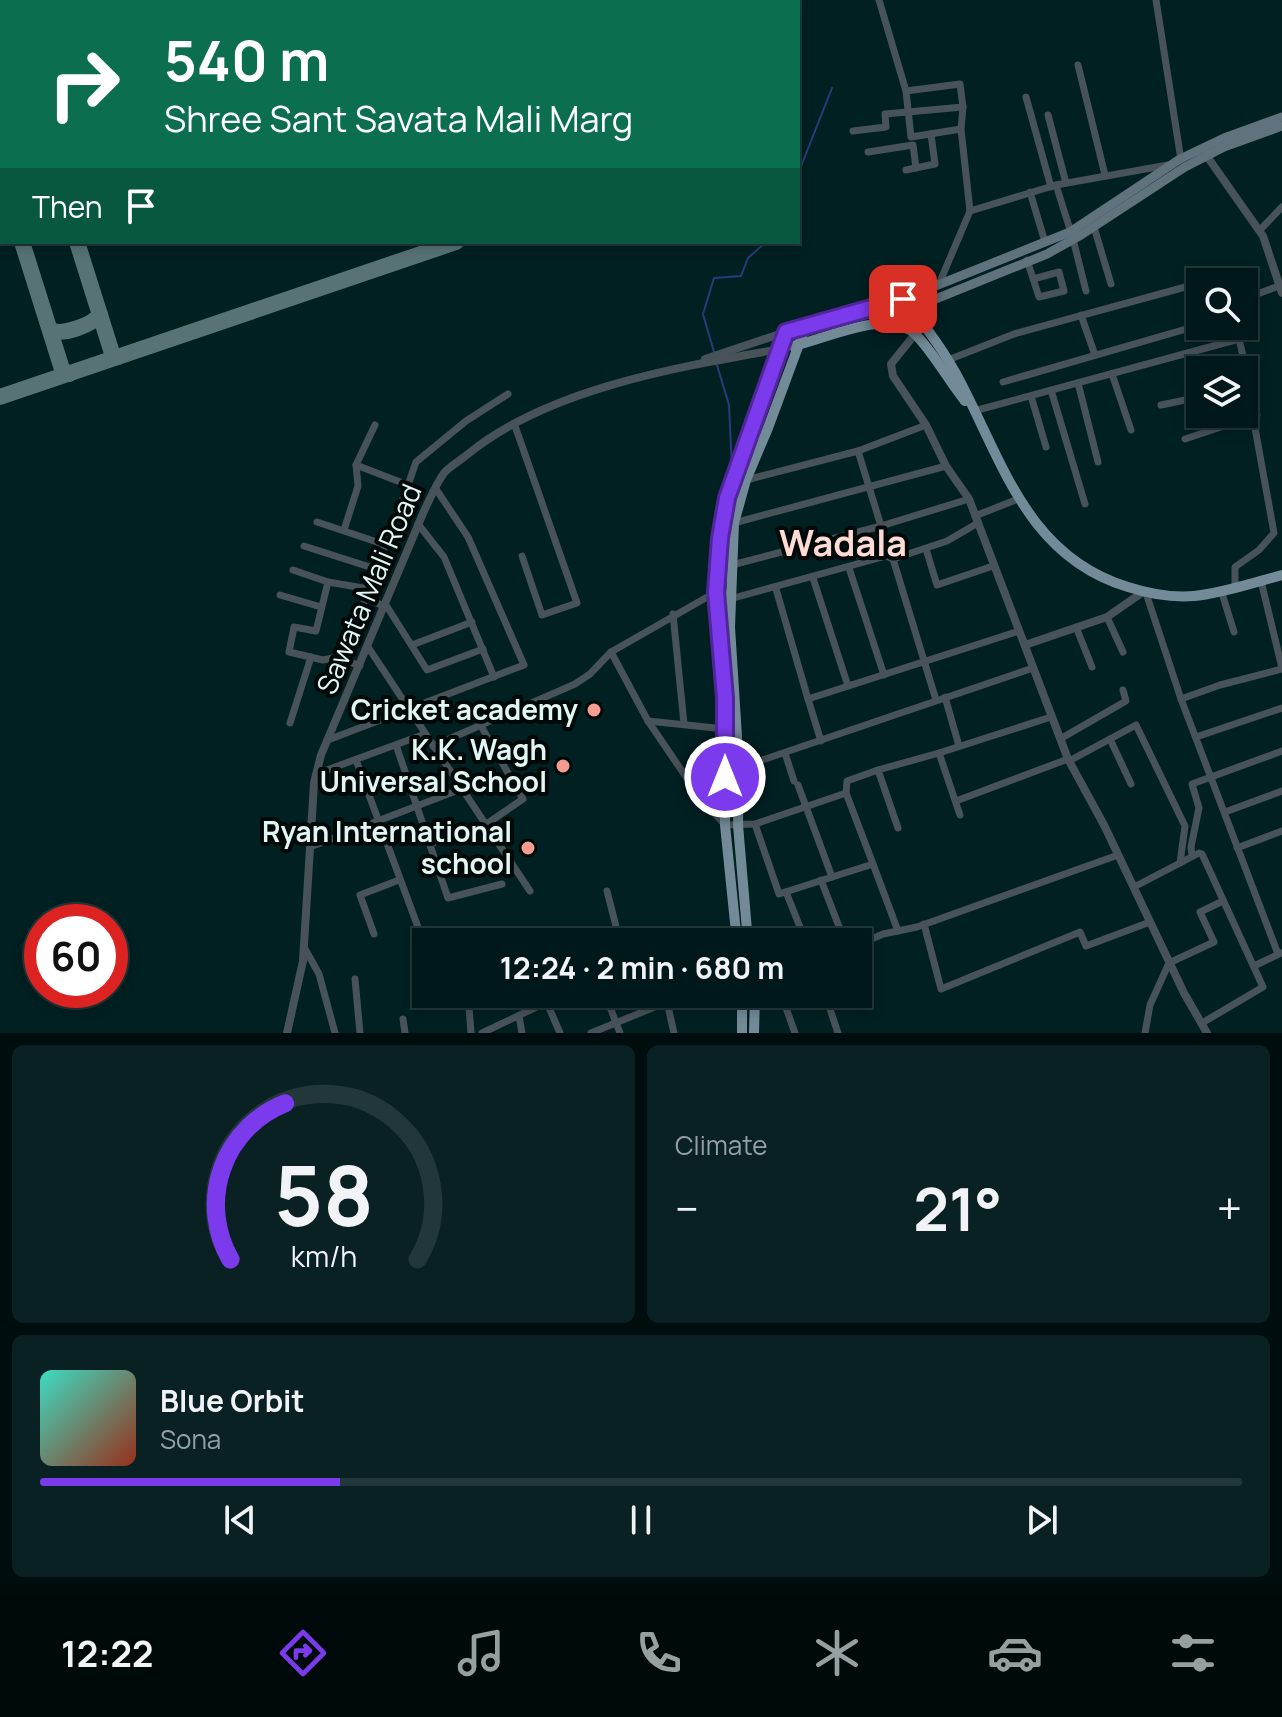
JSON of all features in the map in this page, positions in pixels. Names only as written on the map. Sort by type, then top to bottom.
[{"type":"main road","points":[[780,349],[880,322],[1027,261],[1094,227],[1183,163],[1282,117]]},
{"type":"main road","points":[[1204,152],[1282,126]]},
{"type":"main road","points":[[736,928],[725,825],[725,689],[716,592],[720,538],[727,498],[786,332],[903,299],[1045,242],[1072,236],[1170,165],[1183,163]]},
{"type":"main road","points":[[903,299],[948,360],[1018,499],[1041,532],[1071,559],[1103,579],[1144,592],[1184,597],[1282,572]]},
{"type":"main road","points":[[880,322],[903,326],[915,334],[974,411]]},
{"type":"main road","points":[[747,928],[738,825],[739,768],[730,596],[734,523],[746,480],[805,328]]},
{"type":"main road","points":[[1235,586],[1261,581],[1282,572]]},
{"type":"main road","points":[[742,1008],[742,1033]]},
{"type":"main road","points":[[754,1033],[755,1008]]},
{"type":"street","points":[[879,0],[906,91],[911,137],[961,129]]},
{"type":"street","points":[[1156,0],[1183,163]]},
{"type":"street","points":[[1078,65],[1105,175]]},
{"type":"street","points":[[906,91],[960,84],[963,107],[961,129],[970,211],[939,284]]},
{"type":"street","points":[[1026,97],[1046,177],[1054,186],[1072,236],[1086,291]]},
{"type":"street","points":[[853,131],[886,127],[885,114],[963,107]]},
{"type":"street","points":[[1048,115],[1066,183]]},
{"type":"street","points":[[906,170],[935,164],[931,134]]},
{"type":"street","points":[[868,152],[913,145],[916,168]]},
{"type":"street","points":[[1204,152],[1260,230],[1281,290],[1258,296]]},
{"type":"street","points":[[970,211],[1066,183],[1170,165]]},
{"type":"street","points":[[1030,192],[1045,242]]},
{"type":"street","points":[[1260,230],[1282,207]]},
{"type":"street","points":[[1094,227],[1111,284]]},
{"type":"street","points":[[1023,251],[1039,297],[1064,291],[1059,272],[1033,279]]},
{"type":"street","points":[[948,360],[1014,334],[1186,286]]},
{"type":"street","points":[[1081,315],[1095,355]]},
{"type":"street","points":[[1003,382],[1186,329]]},
{"type":"street","points":[[697,362],[786,332]]},
{"type":"street","points":[[915,334],[891,364],[893,376],[969,499],[1068,760],[1207,1033]]},
{"type":"street","points":[[974,411],[1235,340]]},
{"type":"street","name":"Sawata Mali Road","points":[[287,1033],[303,961],[316,774],[418,524],[444,473],[514,423],[557,403],[697,362],[780,349]]},
{"type":"street","points":[[1112,374],[1131,430]]},
{"type":"street","points":[[1078,383],[1098,462]]},
{"type":"street","points":[[1051,390],[1085,504]]},
{"type":"street","points":[[343,659],[416,462],[466,421],[508,394]]},
{"type":"street","points":[[1031,396],[1046,447]]},
{"type":"street","points":[[1161,405],[1186,400]]},
{"type":"street","points":[[514,423],[577,603],[542,615],[522,556]]},
{"type":"street","points":[[344,530],[358,486],[356,465],[375,425]]},
{"type":"street","points":[[746,480],[858,451],[926,425]]},
{"type":"street","points":[[1185,439],[1219,428]]},
{"type":"street","points":[[1235,586],[1235,567],[1259,550],[1274,533],[1255,428]]},
{"type":"street","points":[[858,451],[936,700]]},
{"type":"street","points":[[356,465],[408,485]]},
{"type":"street","points":[[734,523],[946,466]]},
{"type":"street","points":[[328,740],[524,665],[468,537],[436,489]]},
{"type":"street","points":[[730,565],[881,526],[969,499]]},
{"type":"street","points":[[433,746],[575,684],[590,674],[611,652],[716,592],[730,596],[776,589],[926,549],[1018,499]]},
{"type":"street","points":[[317,522],[386,545]]},
{"type":"street","points":[[418,524],[444,557],[494,677]]},
{"type":"street","points":[[304,546],[376,569]]},
{"type":"street","points":[[926,549],[937,585],[993,566]]},
{"type":"street","points":[[849,568],[884,675]]},
{"type":"street","points":[[293,570],[367,593],[385,606],[427,670],[483,649]]},
{"type":"street","points":[[813,578],[848,686]]},
{"type":"street","points":[[1181,699],[1282,669],[1261,581]]},
{"type":"street","points":[[328,582],[316,631],[294,627],[289,652],[323,660],[343,659],[360,666]]},
{"type":"street","points":[[776,589],[821,741]]},
{"type":"street","points":[[1221,590],[1234,632]]},
{"type":"street","points":[[1025,645],[1107,617],[1144,592],[1237,848],[1280,953],[1254,966]]},
{"type":"street","points":[[280,595],[321,607]]},
{"type":"street","points":[[673,614],[684,724]]},
{"type":"street","points":[[1107,617],[1123,652]]},
{"type":"street","points":[[412,645],[472,622]]},
{"type":"street","points":[[1076,627],[1092,667]]},
{"type":"street","points":[[808,699],[1019,631]]},
{"type":"street","points":[[368,647],[530,891]]},
{"type":"street","points":[[611,652],[648,721],[701,799],[725,825],[755,824],[846,793]]},
{"type":"street","points":[[290,723],[311,657]]},
{"type":"street","points":[[739,768],[1033,668]]},
{"type":"street","points":[[1060,739],[1126,701],[1123,690]]},
{"type":"street","points":[[945,697],[959,746]]},
{"type":"street","points":[[1196,737],[1282,708]]},
{"type":"street","points":[[898,931],[846,793],[847,781],[1051,717]]},
{"type":"street","points":[[648,721],[725,729]]},
{"type":"street","points":[[956,801],[1068,760],[1136,725],[1185,826],[1180,863]]},
{"type":"street","points":[[430,844],[485,825],[523,799],[481,726]]},
{"type":"street","points":[[316,774],[425,734]]},
{"type":"street","points":[[1110,739],[1131,784]]},
{"type":"street","points":[[396,745],[448,898],[502,884]]},
{"type":"street","points":[[1192,855],[1199,802],[1192,784],[1282,751]]},
{"type":"street","points":[[785,753],[832,877]]},
{"type":"street","points":[[939,753],[960,815]]},
{"type":"street","points":[[356,760],[418,928]]},
{"type":"street","points":[[878,770],[898,828]]},
{"type":"street","points":[[310,847],[461,789]]},
{"type":"street","points":[[1225,812],[1282,791]]},
{"type":"street","points":[[755,824],[779,894],[873,864]]},
{"type":"street","points":[[1237,848],[1282,831]]},
{"type":"street","points":[[1134,887],[1192,855],[1202,854],[1263,987],[1202,1023]]},
{"type":"street","points":[[872,939],[924,924],[1118,855]]},
{"type":"street","points":[[374,934],[360,895],[399,880]]},
{"type":"street","points":[[821,880],[840,928]]},
{"type":"street","points":[[607,891],[616,928]]},
{"type":"street","points":[[786,892],[800,928]]},
{"type":"street","points":[[1145,1033],[1150,1005],[1169,963],[1214,942],[1200,912],[1223,901]]},
{"type":"street","points":[[924,924],[941,989],[1080,932],[1086,946],[1150,922]]},
{"type":"street","points":[[304,947],[319,974],[335,1033]]},
{"type":"street","points":[[355,979],[360,1033]]},
{"type":"street","points":[[469,1008],[471,1033]]},
{"type":"street","points":[[482,1033],[536,1008]]},
{"type":"street","points":[[549,1008],[560,1033]]},
{"type":"street","points":[[610,1008],[620,1033]]},
{"type":"street","points":[[591,1033],[651,1008]]},
{"type":"street","points":[[668,1008],[674,1033]]},
{"type":"street","points":[[786,1008],[795,1033]]},
{"type":"street","points":[[830,1008],[838,1033]]},
{"type":"street","points":[[519,1016],[522,1033]]},
{"type":"street","points":[[403,1019],[405,1033]]},
{"type":"waterway","points":[[800,169],[832,88]]},
{"type":"waterway","points":[[714,352],[703,314],[714,278],[741,276],[748,258],[764,244]]},
{"type":"waterway","points":[[717,365],[729,405],[732,469]]},
{"type":"taxiway","points":[[23,244],[62,369],[69,374]]},
{"type":"taxiway","points":[[78,244],[112,353],[118,357]]},
{"type":"taxiway","points":[[0,397],[450,244]]},
{"type":"taxiway","points":[[50,330],[62,332],[77,328],[100,314]]},
{"type":"place","name":"Cricket academy","points":[[594,710]]},
{"type":"place","name":"K.K. Wagh Universal School","points":[[563,766]]},
{"type":"place","name":"Ryan International school","points":[[528,848]]},
{"type":"district","name":"Wadala","points":[[843,543]]},
{"type":"route","points":[[725,777],[725,698],[716,592],[720,538],[727,498],[786,332],[903,299]]}]
